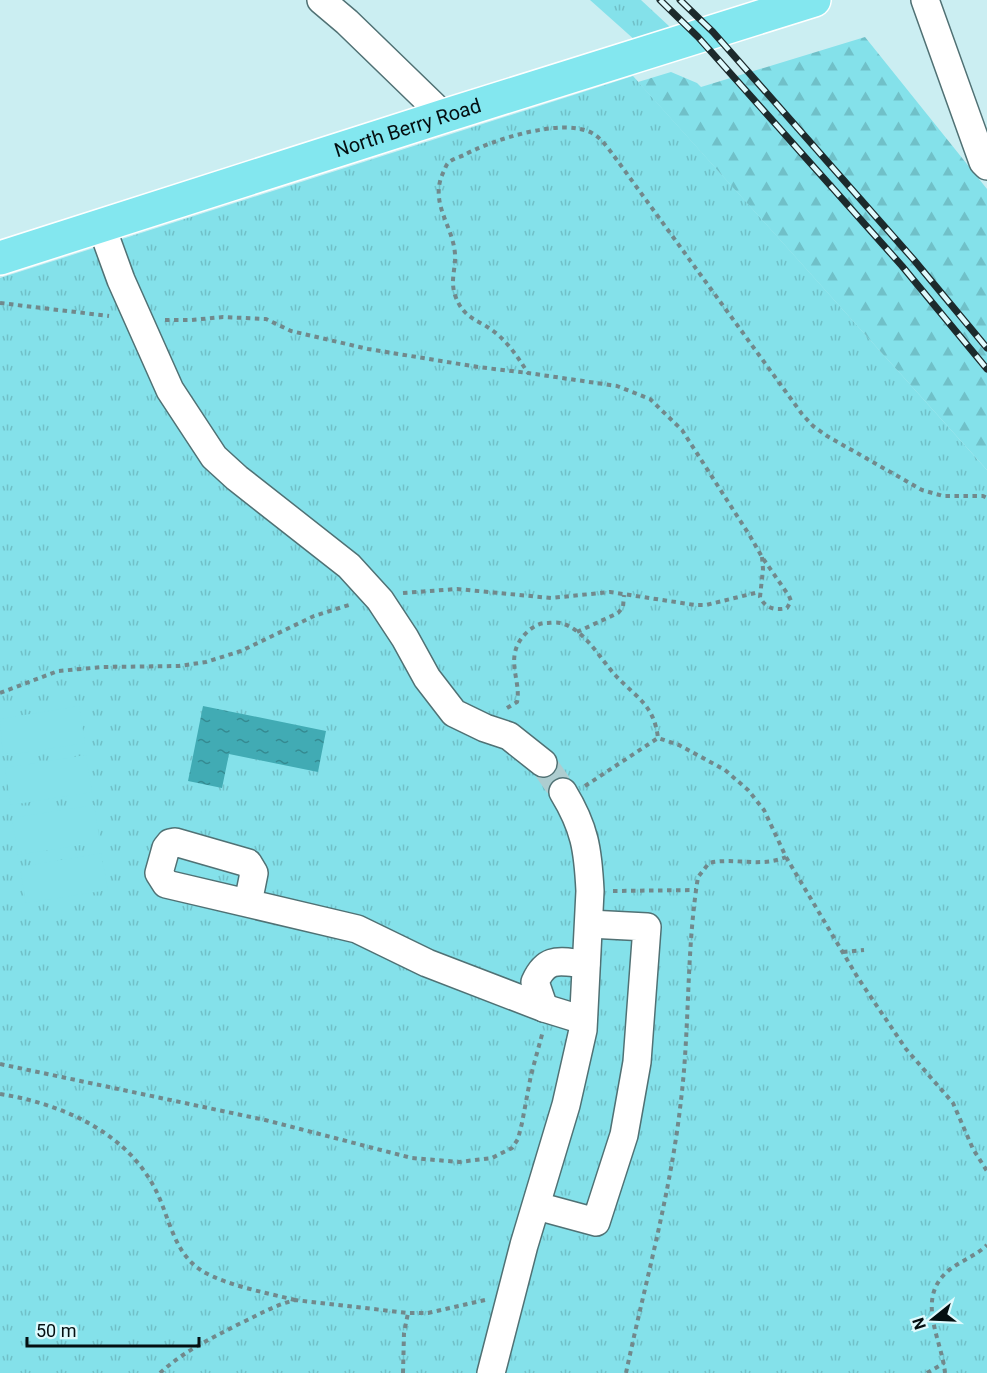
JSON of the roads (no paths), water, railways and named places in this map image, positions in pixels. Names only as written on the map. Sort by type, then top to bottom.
[{"type":"main road","name":"North Berry Road","points":[[0,258],[791,3]]},
{"type":"street","points":[[321,0],[347,22],[444,116]]},
{"type":"street","points":[[924,0],[983,162],[987,166]]},
{"type":"street","points":[[101,225],[137,318],[170,390],[214,457],[237,478],[349,566],[380,600],[405,638],[427,678],[454,712],[485,728],[509,736],[543,763]]},
{"type":"street","points":[[491,1373],[524,1245],[566,1105],[583,1020],[590,891],[587,850],[575,810],[565,795]]},
{"type":"street","points":[[248,903],[357,929],[427,963],[544,1008],[583,1020]]},
{"type":"street","points":[[537,1206],[596,1222],[624,1135],[637,1062],[647,927],[589,924]]},
{"type":"street","points":[[544,1008],[535,982],[541,969],[551,962],[586,964]]},
{"type":"water","points":[[203,706],[326,731],[318,772],[229,754],[222,788],[188,781]]},
{"type":"tunnel","points":[[543,763],[563,792]]},
{"type":"railway","points":[[660,0],[698,37],[902,266],[987,369]]},
{"type":"railway","points":[[680,0],[713,32],[914,260],[987,348]]}]
